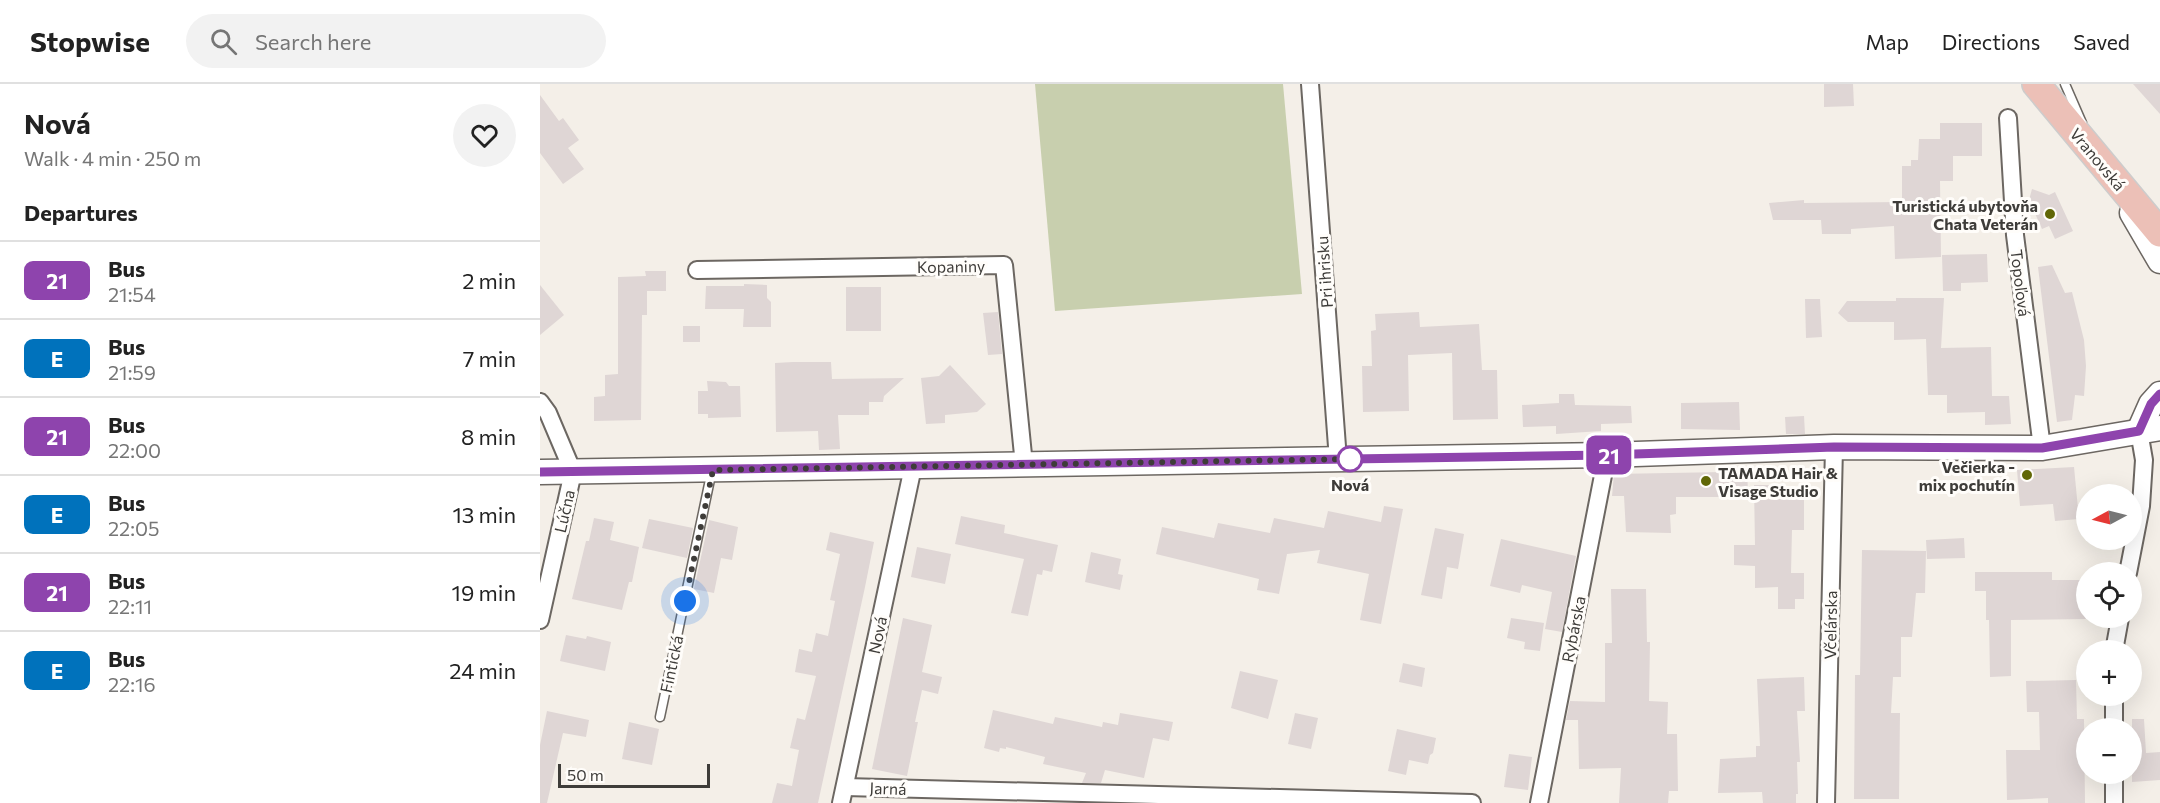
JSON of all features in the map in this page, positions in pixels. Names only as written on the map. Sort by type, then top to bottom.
[{"type":"main road","name":"Vranovská","points":[[2036,84],[2160,233]]},
{"type":"street","name":"Pri ihrisku","points":[[1310,84],[1338,460]]},
{"type":"street","name":"Topoľová","points":[[2008,118],[2015,235],[2042,448]]},
{"type":"street","points":[[2100,162],[2160,261]]},
{"type":"street","name":"Kopaniny","points":[[697,270],[1004,265],[1024,465]]},
{"type":"street","points":[[2130,562],[2141,506],[2151,404],[2160,394]]},
{"type":"street","points":[[540,402],[548,412],[573,472]]},
{"type":"street","points":[[540,472],[1606,455],[1834,447],[2042,448],[2150,430]]},
{"type":"street","name":"Včelárska","points":[[1826,803],[1834,447]]},
{"type":"street","name":"Rybárska","points":[[1539,803],[1606,455]]},
{"type":"street","name":"Nová","points":[[843,795],[913,467]]},
{"type":"street","name":"Lúčna","points":[[540,621],[573,472]]},
{"type":"street","points":[[2114,784],[2114,803]]},
{"type":"street","name":"Jarná","points":[[843,795],[1472,803]]},
{"type":"lane","points":[[2065,84],[2100,162]]},
{"type":"lane","name":"Fintická","points":[[660,717],[713,470]]},
{"type":"green space","points":[[1035,84],[1283,84],[1302,294],[1055,311]]},
{"type":"building","points":[[1824,84],[1853,84],[1854,106],[1824,107]]},
{"type":"building","points":[[2133,84],[2160,84],[2160,114]]},
{"type":"building","points":[[540,95],[559,121],[563,118],[579,140],[568,148],[584,169],[563,184],[540,153]]},
{"type":"building","points":[[1940,123],[1982,123],[1982,156],[1953,156],[1953,181],[1940,181],[1941,257],[1895,259],[1894,226],[1851,229],[1851,234],[1822,234],[1821,220],[1773,220],[1769,203],[1804,200],[1804,203],[1902,202],[1902,166],[1911,166],[1911,160],[1918,160],[1919,139],[1940,139]]},
{"type":"building","name":"Turistická ubytovňa Chata Veterán","points":[[2032,189],[2049,195],[2055,192],[2073,231],[2055,239],[2049,226],[2042,229],[2029,200]]},
{"type":"building","points":[[1987,254],[1988,282],[1961,283],[1961,291],[1943,291],[1942,255]]},
{"type":"building","points":[[2052,265],[2065,293],[2072,292],[2084,340],[2086,366],[2084,396],[2075,395],[2072,420],[2057,422],[2038,267]]},
{"type":"building","points":[[645,271],[666,271],[666,291],[647,291],[647,315],[642,315],[641,420],[594,421],[594,397],[605,396],[605,375],[618,374],[618,277],[646,276]]},
{"type":"building","points":[[744,284],[767,285],[767,298],[771,302],[771,327],[743,327],[744,309],[705,309],[706,286],[744,286]]},
{"type":"building","points":[[540,285],[564,315],[540,335]]},
{"type":"building","points":[[846,287],[881,287],[881,331],[846,331]]},
{"type":"building","points":[[1896,298],[1944,298],[1941,348],[1991,347],[1992,396],[2009,396],[2011,424],[1985,425],[1985,412],[1947,413],[1947,395],[1928,395],[1926,339],[1894,340],[1894,322],[1848,322],[1838,313],[1847,301],[1896,301]]},
{"type":"building","points":[[1805,299],[1820,299],[1822,337],[1806,338]]},
{"type":"building","points":[[998,312],[1002,354],[988,355],[983,313]]},
{"type":"building","points":[[1419,312],[1420,327],[1479,324],[1482,370],[1497,370],[1498,419],[1453,420],[1452,353],[1408,355],[1409,411],[1363,412],[1362,366],[1372,366],[1371,331],[1376,330],[1375,314]]},
{"type":"building","points":[[683,326],[700,326],[700,342],[683,342]]},
{"type":"building","points":[[831,362],[832,379],[904,378],[884,396],[883,402],[869,402],[869,415],[838,415],[840,449],[819,450],[818,431],[776,432],[775,363]]},
{"type":"building","points":[[950,365],[986,404],[977,412],[945,415],[945,423],[926,424],[921,378],[939,376]]},
{"type":"building","points":[[707,381],[726,382],[729,386],[740,386],[741,417],[708,418],[708,414],[698,414],[698,391],[708,391]]},
{"type":"building","points":[[1559,394],[1574,394],[1575,405],[1631,406],[1632,423],[1601,424],[1601,431],[1556,434],[1556,426],[1523,427],[1522,405],[1559,403]]},
{"type":"building","points":[[1739,402],[1740,430],[1681,429],[1681,403]]},
{"type":"building","points":[[1804,416],[1805,434],[1786,434],[1785,417]]},
{"type":"building","points":[[2074,467],[2076,519],[2055,521],[2053,504],[2020,506],[2017,470]]},
{"type":"building","points":[[1747,469],[1748,492],[1720,492],[1720,497],[1676,497],[1676,514],[1670,515],[1671,533],[1626,532],[1624,496],[1612,496],[1614,474],[1724,472],[1724,470]]},
{"type":"building","points":[[1754,485],[1772,485],[1772,496],[1804,495],[1804,530],[1792,530],[1791,573],[1804,573],[1804,599],[1795,599],[1795,609],[1778,609],[1778,587],[1755,588],[1755,566],[1734,565],[1734,545],[1755,545]]},
{"type":"building","points":[[1384,506],[1403,509],[1381,624],[1360,620],[1369,574],[1317,563],[1320,550],[1287,554],[1279,594],[1257,590],[1259,579],[1156,554],[1162,527],[1214,538],[1218,523],[1270,533],[1274,518],[1324,528],[1328,511],[1381,522]]},
{"type":"building","points":[[961,516],[1005,525],[1004,533],[1058,545],[1052,572],[1043,570],[1042,575],[1037,574],[1028,616],[1011,613],[1024,559],[955,544]]},
{"type":"building","points":[[594,518],[614,522],[610,540],[639,547],[632,582],[629,582],[622,610],[572,599]]},
{"type":"building","points":[[649,519],[693,528],[687,558],[642,548]]},
{"type":"building","points":[[709,520],[738,527],[732,560],[721,558],[714,593],[694,589]]},
{"type":"building","points":[[1435,528],[1464,534],[1458,569],[1447,567],[1442,599],[1421,595]]},
{"type":"building","points":[[830,532],[874,542],[865,587],[818,803],[772,803],[777,783],[792,786],[799,750],[790,748],[797,718],[805,720],[816,676],[795,672],[799,649],[812,652],[816,633],[828,636],[835,601],[830,600],[840,554],[826,550]]},
{"type":"building","points":[[1964,538],[1965,558],[1927,559],[1926,540]]},
{"type":"building","points":[[1501,539],[1576,556],[1562,632],[1545,629],[1552,592],[1522,585],[1520,593],[1490,586]]},
{"type":"building","points":[[917,547],[951,554],[945,584],[911,577]]},
{"type":"building","points":[[1862,550],[1926,551],[1925,593],[1916,593],[1912,637],[1901,637],[1901,677],[1893,677],[1891,713],[1900,713],[1899,799],[1854,799],[1855,675],[1860,675]]},
{"type":"building","points":[[1091,552],[1121,559],[1118,574],[1123,575],[1120,590],[1085,582]]},
{"type":"building","points":[[1975,572],[2052,572],[2052,580],[2076,580],[2076,619],[2011,620],[2011,676],[1990,677],[1986,591],[1975,591]]},
{"type":"building","points":[[1611,589],[1646,589],[1647,642],[1650,642],[1649,701],[1668,702],[1667,734],[1677,734],[1678,791],[1669,791],[1668,803],[1619,803],[1621,768],[1579,769],[1578,720],[1566,720],[1570,701],[1605,702],[1605,643],[1612,643]]},
{"type":"building","points":[[903,618],[932,625],[922,672],[942,677],[938,694],[922,690],[907,776],[872,769]]},
{"type":"building","points":[[1511,618],[1544,623],[1540,651],[1524,649],[1525,642],[1507,638]]},
{"type":"building","points":[[566,635],[586,639],[587,636],[611,642],[605,671],[560,661]]},
{"type":"building","points":[[1403,663],[1425,668],[1422,687],[1399,682]]},
{"type":"building","points":[[1240,671],[1278,680],[1268,719],[1231,708]]},
{"type":"building","points":[[1804,677],[1805,711],[1797,711],[1800,762],[1797,762],[1796,803],[1763,803],[1762,792],[1718,793],[1720,759],[1756,757],[1756,746],[1760,746],[1757,679]]},
{"type":"building","points":[[2076,680],[2076,784],[2085,784],[2085,803],[2048,803],[2048,798],[2007,800],[2006,750],[2040,750],[2039,712],[2027,712],[2026,681]]},
{"type":"building","points":[[993,710],[1053,724],[1055,717],[1102,727],[1103,722],[1118,725],[1120,713],[1173,722],[1169,741],[1153,738],[1144,778],[1105,770],[1101,783],[1082,783],[1086,773],[1043,764],[1045,757],[1006,747],[1006,749],[1000,748],[999,752],[984,748]]},
{"type":"building","points":[[547,711],[589,720],[586,737],[563,733],[547,803],[540,803],[540,745]]},
{"type":"building","points":[[1295,713],[1318,718],[1311,749],[1288,744]]},
{"type":"building","points":[[2142,719],[2144,719],[2146,753],[2160,752],[2160,780],[2142,781]]},
{"type":"building","points":[[629,722],[659,729],[652,765],[622,759]]},
{"type":"building","points":[[1397,729],[1436,738],[1428,764],[1409,760],[1406,775],[1388,771]]},
{"type":"building","points":[[1509,754],[1532,757],[1528,790],[1504,787]]},
{"type":"bus line","name":"21","points":[[540,472],[1606,455],[1834,447],[2042,448],[2139,431],[2151,404],[2160,394]]},
{"type":"place","name":"Turistická ubytovňa Chata Veterán","points":[[2050,214]]},
{"type":"place","name":"Nová","points":[[1350,459]]},
{"type":"place","name":"Večierka - mix pochutín","points":[[2027,475]]},
{"type":"place","name":"TAMADA Hair & Visage Studio","points":[[1706,481]]},
{"type":"route","points":[[685,601],[713,470],[1350,459]]}]
